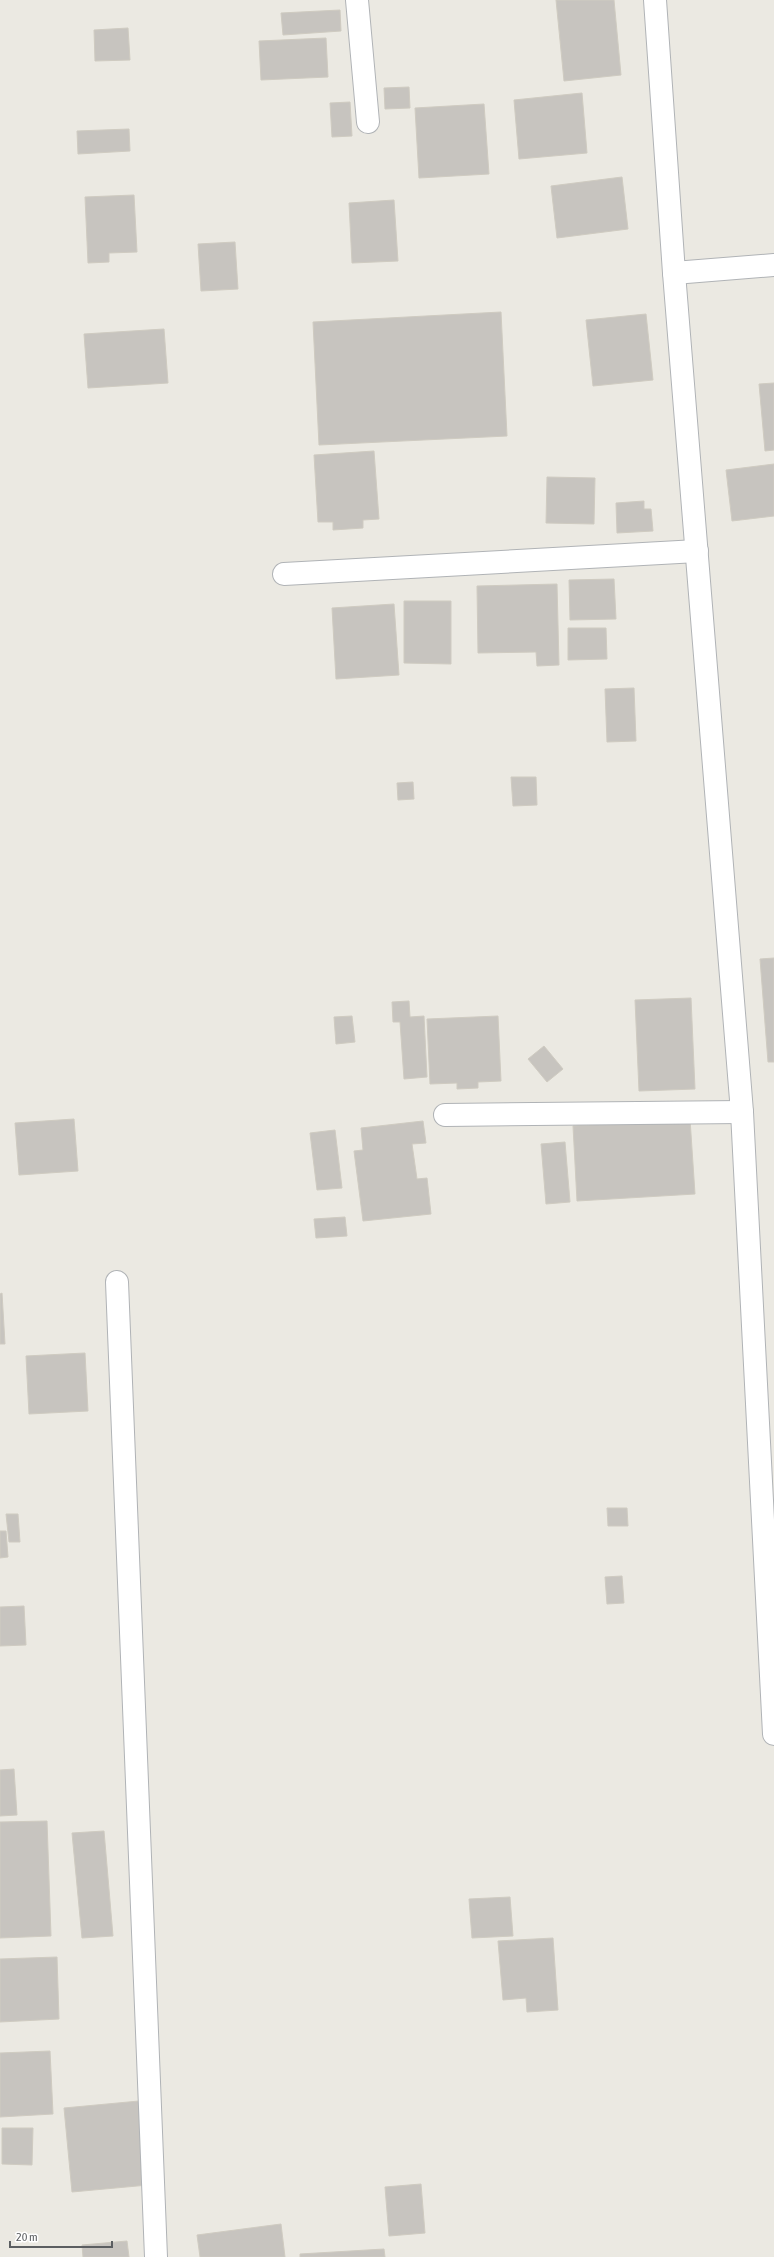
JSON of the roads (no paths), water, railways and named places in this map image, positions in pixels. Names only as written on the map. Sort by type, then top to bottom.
[{"type":"street","points":[[358,0],[368,122]]},
{"type":"street","points":[[655,0],[674,273],[742,1112],[774,1734]]},
{"type":"street","points":[[674,273],[774,265]]},
{"type":"street","points":[[284,574],[697,551]]},
{"type":"street","points":[[445,1115],[742,1112]]},
{"type":"street","points":[[117,1282],[156,2257]]}]
